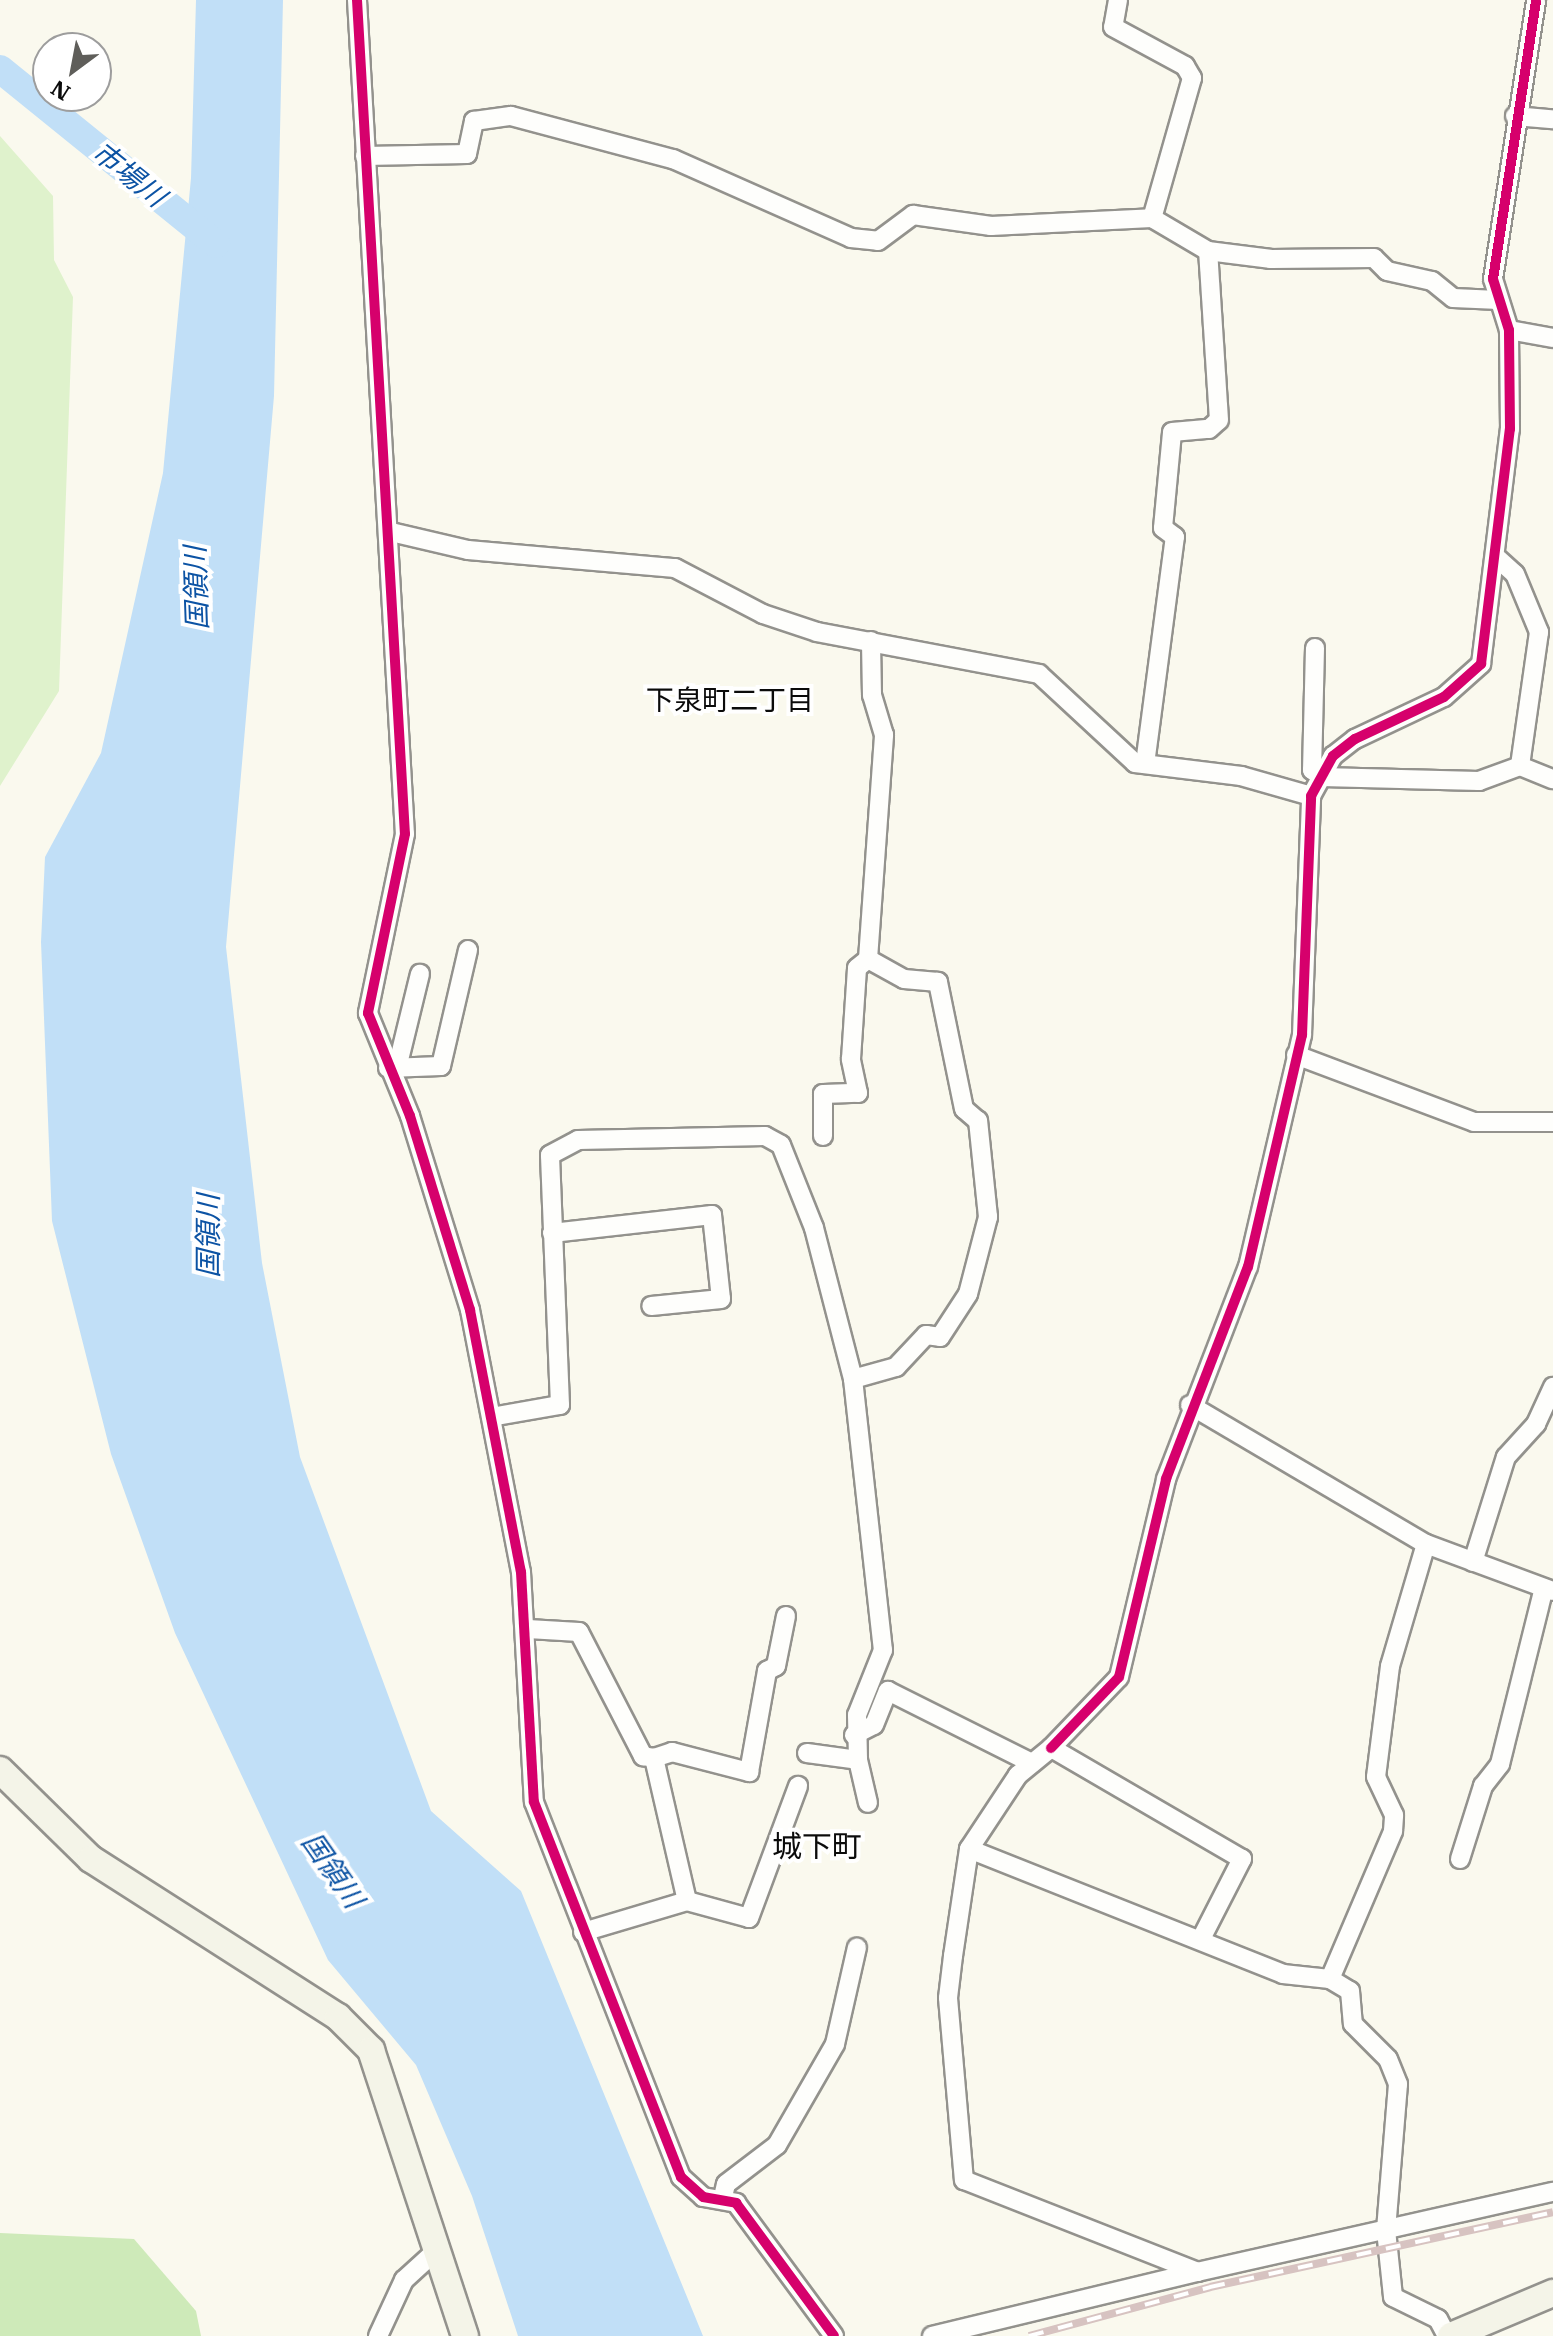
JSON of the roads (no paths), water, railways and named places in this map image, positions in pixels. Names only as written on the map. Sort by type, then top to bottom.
[{"type":"street","points":[[357,0],[391,532],[405,834],[368,994],[470,1310],[528,1629],[530,1782],[583,1932],[681,2177],[703,2197],[723,2197],[736,2203],[834,2336]]},
{"type":"street","points":[[1118,0],[1113,27],[1185,66],[1192,78],[1152,218]]},
{"type":"street","points":[[1197,2272],[964,2180],[948,1998],[969,1849],[1032,1763],[1051,1748],[1119,1677],[1190,1405],[1248,1267],[1296,1055],[1311,796],[1322,777],[1355,739],[1471,678],[1481,664],[1510,429],[1509,330],[1497,300],[1493,279],[1515,116],[1536,0]]},
{"type":"street","points":[[365,156],[467,154],[474,121],[511,116],[673,159],[851,238],[878,241],[913,215],[991,226],[1152,218],[1208,251],[1271,259],[1374,258],[1387,271],[1432,281],[1453,298],[1497,300]]},
{"type":"street","points":[[1515,116],[1553,119]]},
{"type":"street","points":[[1145,764],[1175,537],[1163,528],[1172,432],[1209,429],[1219,420],[1208,251]]},
{"type":"street","points":[[1509,330],[1553,338]]},
{"type":"street","points":[[391,532],[468,550],[675,568],[763,614],[871,641],[1039,674],[1125,756],[1145,764],[1241,776],[1311,796]]},
{"type":"street","points":[[1496,557],[1515,574],[1539,632],[1520,766]]},
{"type":"street","points":[[823,1136],[823,1094],[858,1093],[851,1059],[857,968],[868,959],[884,735],[872,695],[871,641]]},
{"type":"street","points":[[1315,648],[1312,770],[1322,777],[1479,781],[1520,766],[1553,779]]},
{"type":"street","points":[[393,1068],[441,1066],[468,950]]},
{"type":"street","points":[[853,1379],[896,1367],[926,1335],[940,1337],[968,1294],[988,1217],[978,1121],[964,1109],[938,982],[904,979],[868,959]]},
{"type":"street","points":[[393,1068],[420,974]]},
{"type":"street","points":[[1296,1055],[1474,1122],[1553,1122]]},
{"type":"street","points":[[491,1417],[560,1405],[552,1233],[545,1168],[561,1147],[578,1140],[765,1136],[781,1145],[814,1228],[853,1379],[883,1650],[854,1735],[868,1803]]},
{"type":"street","points":[[552,1233],[712,1215],[721,1299],[651,1306]]},
{"type":"street","points":[[1473,1562],[1506,1457],[1536,1424],[1553,1387]]},
{"type":"street","points":[[1190,1405],[1426,1544],[1549,1590],[1500,1764],[1483,1786],[1460,1859]]},
{"type":"street","points":[[1330,1979],[1393,1831],[1394,1815],[1376,1777],[1390,1666],[1426,1544]]},
{"type":"street","points":[[528,1629],[579,1632],[643,1756],[654,1758],[672,1752],[749,1772],[767,1671],[776,1666],[786,1616]]},
{"type":"street","points":[[854,1735],[874,1725],[888,1691],[1032,1763]]},
{"type":"street","points":[[1051,1748],[1242,1859],[1202,1937]]},
{"type":"street","points":[[807,1753],[858,1760]]},
{"type":"street","points":[[654,1758],[687,1901]]},
{"type":"street","points":[[0,1770],[91,1859],[338,2017],[371,2050],[465,2336]]},
{"type":"street","points":[[583,1932],[687,1901],[749,1918],[798,1786]]},
{"type":"street","points":[[969,1849],[1202,1937],[1283,1974],[1330,1979],[1350,1991],[1353,2024],[1388,2059],[1398,2084],[1386,2230],[1393,2297],[1464,2334],[1553,2293]]},
{"type":"street","points":[[723,2197],[726,2184],[777,2145],[835,2044],[857,1947]]},
{"type":"street","points":[[932,2336],[1197,2272],[1553,2192]]},
{"type":"street","points":[[378,2336],[404,2280],[437,2250]]},
{"type":"water","name":"国領川","points":[[196,0],[283,0],[274,396],[226,947],[262,1263],[300,1457],[431,1811],[521,1891],[703,2336],[518,2336],[472,2196],[416,2065],[328,1960],[175,1633],[111,1454],[52,1221],[41,942],[45,857],[101,753],[163,473],[191,178]]},
{"type":"waterway","name":"市場川","points":[[0,69],[216,244]]},
{"type":"railway","points":[[1029,2336],[1210,2287],[1553,2212]]},
{"type":"district","name":"下泉町二丁目","points":[[730,700]]},
{"type":"district","name":"城下町","points":[[817,1846]]}]
